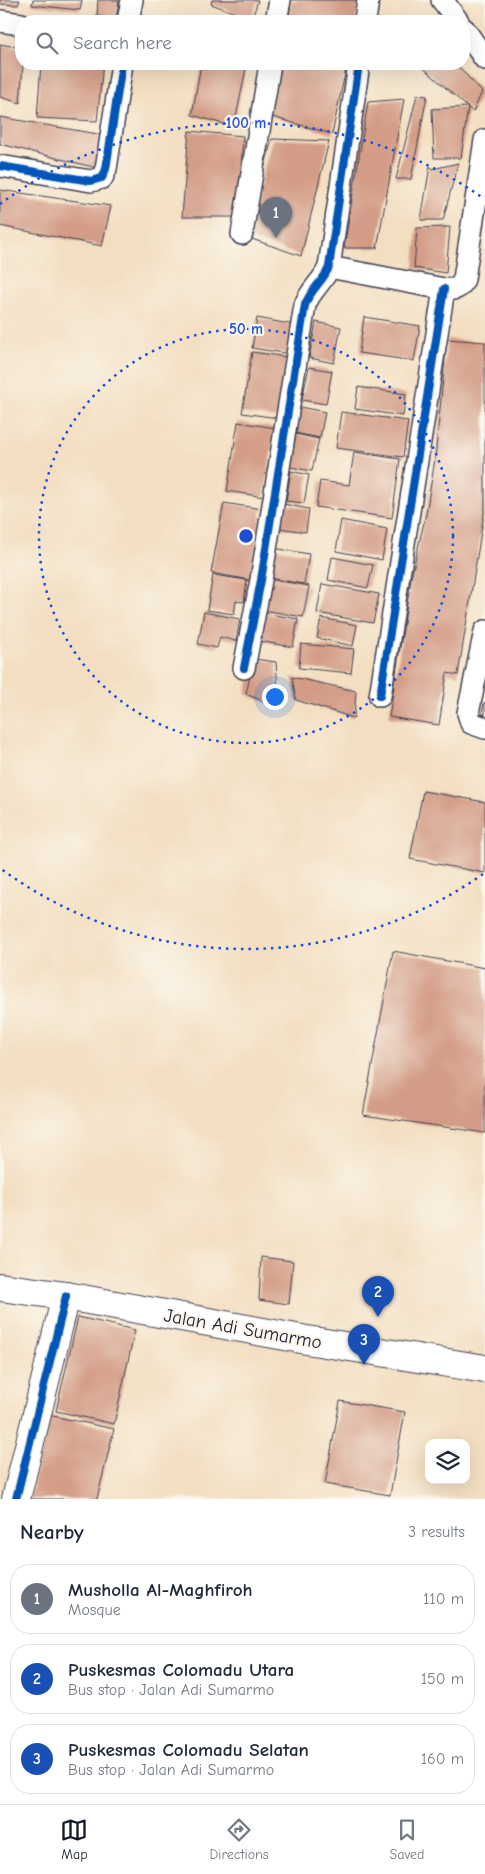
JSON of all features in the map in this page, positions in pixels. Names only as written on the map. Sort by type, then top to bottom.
[{"type":"main road","name":"Jalan Adi Sumarmo","points":[[0,1288],[66,1296],[485,1369]]},
{"type":"main road","points":[[16,1499],[66,1296]]},
{"type":"street","points":[[129,15],[132,0]]},
{"type":"street","points":[[277,15],[280,0]]},
{"type":"street","points":[[366,15],[368,0]]},
{"type":"street","points":[[442,0],[453,15]]},
{"type":"street","points":[[0,21],[15,23]]},
{"type":"street","points":[[470,38],[485,59]]},
{"type":"street","points":[[0,166],[100,180],[106,169],[121,70]]},
{"type":"street","points":[[242,234],[269,70]]},
{"type":"street","points":[[244,668],[261,580],[308,298],[325,274],[358,70]]},
{"type":"street","points":[[380,696],[442,304],[454,290],[461,286],[464,279],[485,140]]},
{"type":"street","points":[[325,274],[442,304]]},
{"type":"street","points":[[485,631],[468,716],[473,724],[485,728]]},
{"type":"building","points":[[0,0],[20,0],[18,5],[0,4]]},
{"type":"building","points":[[33,0],[82,0],[80,10],[32,5]]},
{"type":"building","points":[[98,0],[119,0],[117,15],[97,15]]},
{"type":"building","points":[[212,0],[258,0],[253,15],[241,15],[211,4]]},
{"type":"building","points":[[291,0],[359,0],[357,15],[289,15]]},
{"type":"building","points":[[0,44],[15,47],[15,70],[23,70],[20,103],[0,97]]},
{"type":"building","points":[[41,70],[102,70],[97,121],[37,118]]},
{"type":"building","points":[[200,70],[246,70],[234,127],[192,115]]},
{"type":"building","points":[[275,70],[346,70],[332,134],[269,116]]},
{"type":"building","points":[[426,70],[462,70],[482,92],[473,112]]},
{"type":"building","points":[[417,95],[427,96],[411,179],[396,179]]},
{"type":"building","points":[[404,99],[377,248],[344,248],[368,102]]},
{"type":"building","points":[[468,107],[461,158],[434,158],[432,109]]},
{"type":"building","points":[[0,117],[103,135],[97,168],[0,144]]},
{"type":"building","points":[[189,131],[243,136],[238,217],[182,217]]},
{"type":"building","points":[[272,139],[329,141],[301,256],[246,237]]},
{"type":"building","points":[[458,163],[443,220],[421,220],[430,166],[433,169]]},
{"type":"building","points":[[0,190],[111,206],[102,246],[0,226]]},
{"type":"building","points":[[450,227],[446,273],[414,268],[417,228]]},
{"type":"building","points":[[364,317],[420,326],[414,361],[359,353]]},
{"type":"building","points":[[257,318],[295,325],[290,354],[252,348]]},
{"type":"building","points":[[316,322],[341,327],[334,363],[309,358]]},
{"type":"building","points":[[447,339],[485,342],[485,507],[458,675],[447,673],[439,725],[389,717],[412,573],[426,514],[435,459]]},
{"type":"building","points":[[252,352],[287,357],[278,418],[242,413]]},
{"type":"building","points":[[309,367],[332,371],[326,404],[302,400]]},
{"type":"building","points":[[358,387],[406,394],[403,416],[355,409]]},
{"type":"building","points":[[300,407],[325,412],[320,438],[295,433]]},
{"type":"building","points":[[341,412],[408,421],[403,457],[336,448]]},
{"type":"building","points":[[238,422],[275,428],[264,497],[227,491]]},
{"type":"building","points":[[296,434],[319,439],[312,471],[290,467]]},
{"type":"building","points":[[354,452],[400,459],[392,518],[316,507],[320,481],[349,485]]},
{"type":"building","points":[[291,471],[309,475],[304,503],[286,501]]},
{"type":"building","points":[[224,503],[262,509],[250,580],[211,573]]},
{"type":"building","points":[[283,504],[309,509],[306,532],[279,528]]},
{"type":"building","points":[[341,520],[387,529],[382,560],[336,551]]},
{"type":"building","points":[[273,548],[309,554],[304,584],[268,578]]},
{"type":"building","points":[[332,557],[373,565],[368,588],[328,580]]},
{"type":"building","points":[[213,575],[247,580],[244,602],[236,601],[234,614],[207,610]]},
{"type":"building","points":[[269,579],[309,586],[303,617],[263,610]]},
{"type":"building","points":[[322,584],[379,594],[373,623],[317,613]]},
{"type":"building","points":[[204,612],[240,619],[236,641],[220,637],[217,648],[198,644]]},
{"type":"building","points":[[263,613],[298,619],[293,647],[258,641]]},
{"type":"building","points":[[321,618],[357,625],[353,646],[317,638]]},
{"type":"building","points":[[301,644],[354,649],[351,673],[299,668]]},
{"type":"building","points":[[254,659],[276,662],[279,708],[246,694]]},
{"type":"building","points":[[292,677],[356,691],[354,718],[296,700]]},
{"type":"building","points":[[485,703],[485,715],[482,714]]},
{"type":"building","points":[[423,791],[485,802],[485,873],[410,859]]},
{"type":"building","points":[[393,951],[485,968],[485,1133],[363,1115]]},
{"type":"building","points":[[261,1257],[293,1261],[289,1304],[259,1300]]},
{"type":"building","points":[[78,1317],[135,1330],[114,1424],[56,1411]]},
{"type":"building","points":[[340,1401],[405,1412],[390,1495],[325,1484]]},
{"type":"building","points":[[48,1415],[114,1429],[97,1499],[30,1499]]},
{"type":"cycle path","points":[[0,166],[91,181],[102,178],[106,169],[121,70]]},
{"type":"cycle path","points":[[244,668],[261,580],[305,305],[329,267],[358,70]]},
{"type":"cycle path","points":[[380,696],[444,289]]},
{"type":"cycle path","points":[[16,1499],[66,1296]]},
{"type":"place","name":"Musholla Al-Maghfiroh","points":[[276,238]]},
{"type":"place","name":"Puskesmas Colomadu Utara","points":[[378,1317]]},
{"type":"place","name":"Puskesmas Colomadu Selatan","points":[[364,1365]]}]
